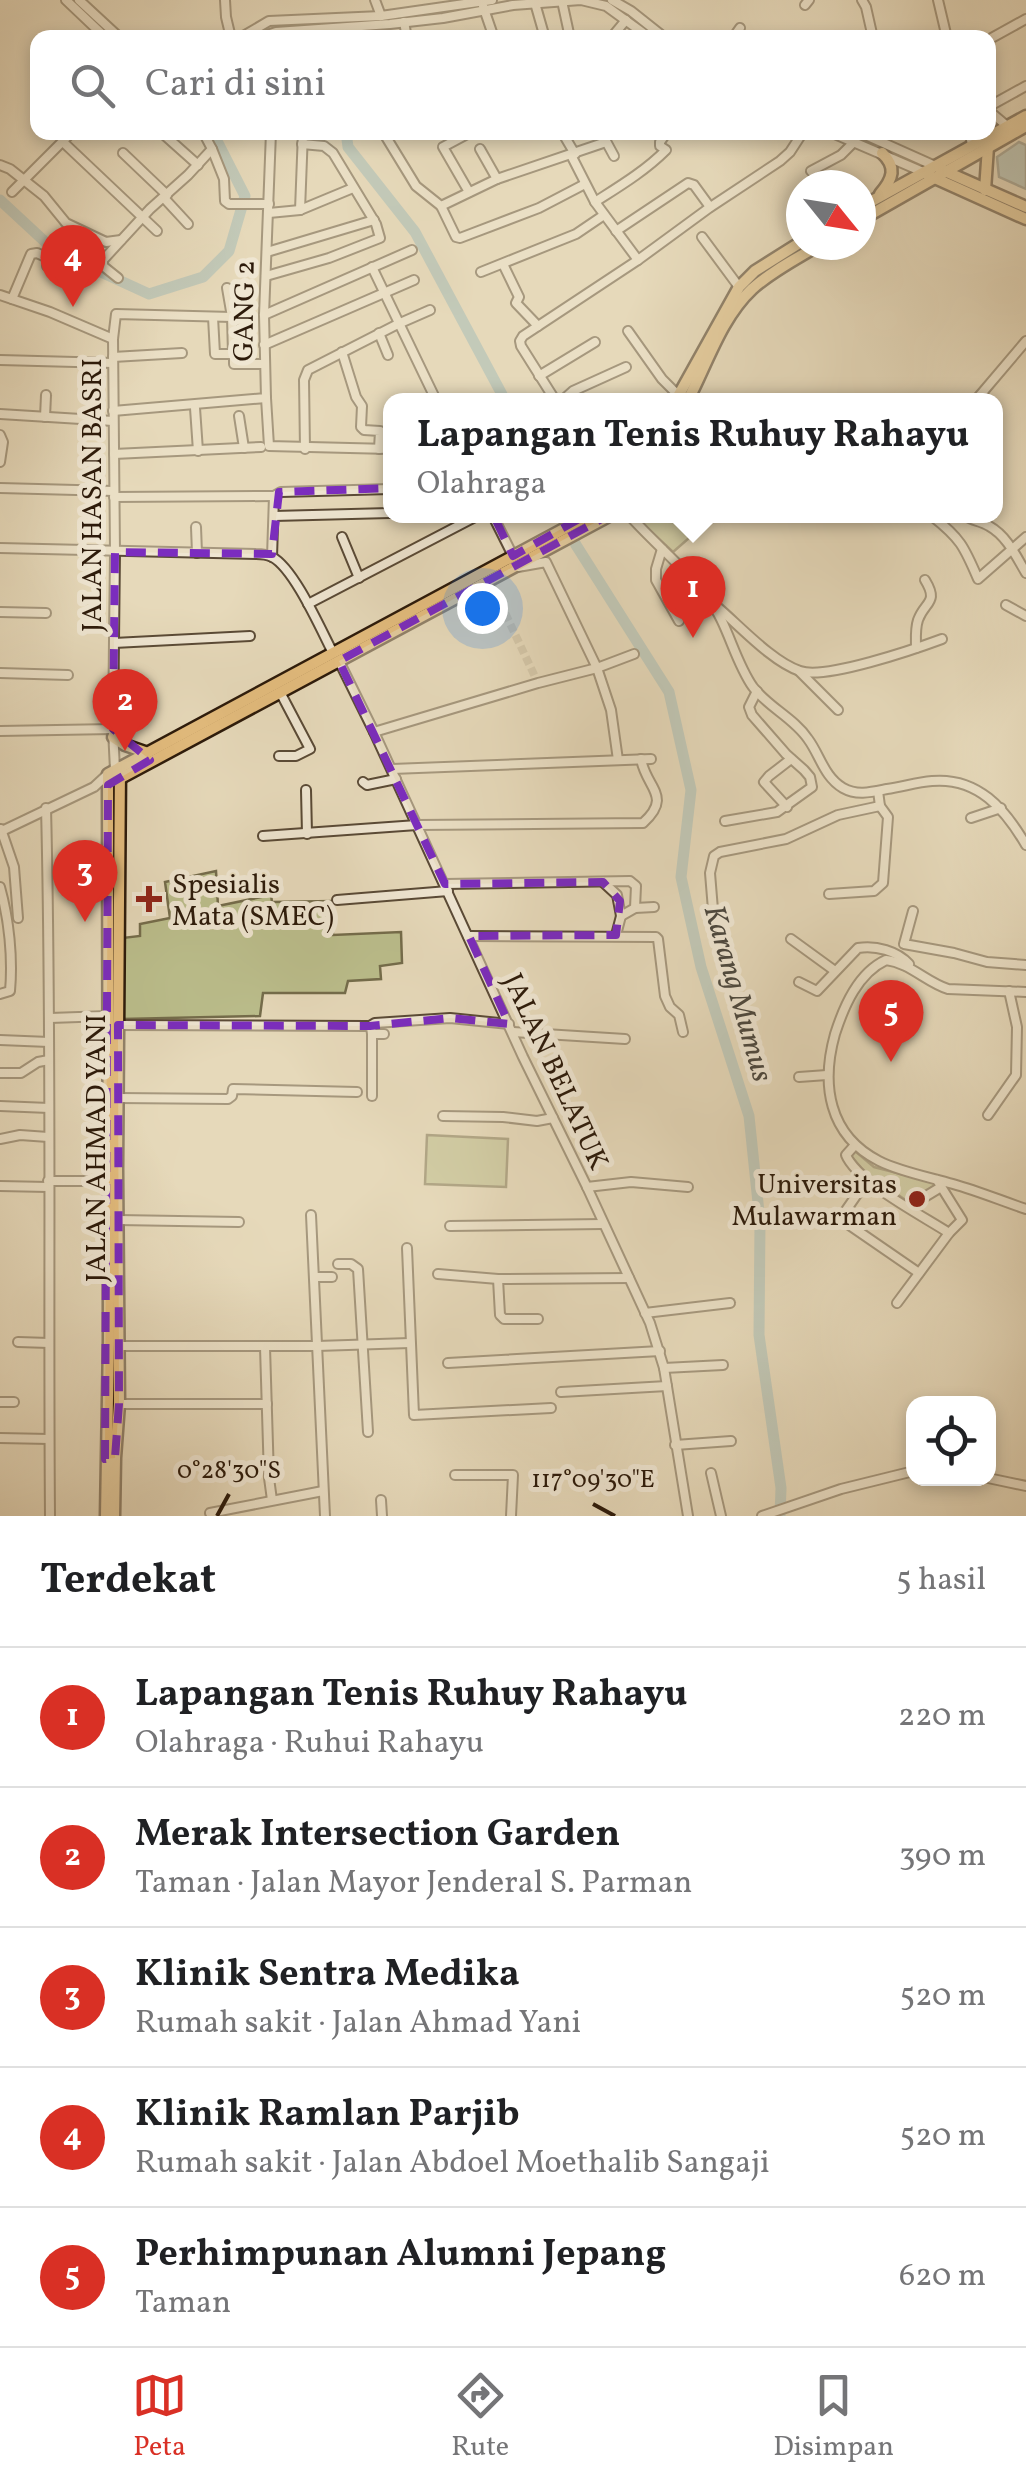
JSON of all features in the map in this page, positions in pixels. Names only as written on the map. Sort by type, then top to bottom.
[{"type":"main road","points":[[877,198],[1019,130],[1026,116]]},
{"type":"main road","points":[[876,210],[933,172],[969,140]]},
{"type":"main road","points":[[985,190],[988,147]]},
{"type":"main road","points":[[877,198],[892,171],[890,161],[882,153]]},
{"type":"main road","points":[[933,172],[1026,208]]},
{"type":"main road","points":[[933,172],[1026,219]]},
{"type":"main road","points":[[684,393],[738,287],[786,251]]},
{"type":"main road","points":[[685,393],[745,296],[794,260]]},
{"type":"main road","points":[[114,775],[583,523]]},
{"type":"main road","points":[[114,775],[145,752],[277,688]]},
{"type":"main road","points":[[113,733],[124,745],[145,752]]},
{"type":"main road","name":"JALAN AHMAD YANI","points":[[114,775],[109,1181],[110,1458],[114,1516]]},
{"type":"main road","name":"JALAN AHMAD YANI","points":[[106,1516],[119,1404],[120,1346],[119,1098],[113,1020]]},
{"type":"street","points":[[66,0],[98,30]]},
{"type":"street","points":[[79,0],[111,30]]},
{"type":"street","points":[[225,0],[229,30]]},
{"type":"street","points":[[375,0],[381,16]]},
{"type":"street","points":[[612,0],[655,30]]},
{"type":"street","points":[[862,0],[871,30]]},
{"type":"street","points":[[945,30],[939,3],[950,0]]},
{"type":"street","points":[[251,30],[278,20],[381,16],[486,3],[562,1],[591,1],[606,6],[639,30]]},
{"type":"street","points":[[562,1],[568,30]]},
{"type":"street","points":[[360,30],[486,3]]},
{"type":"street","points":[[486,3],[492,30]]},
{"type":"street","points":[[535,4],[543,30]]},
{"type":"street","points":[[996,36],[1026,19]]},
{"type":"street","points":[[618,30],[626,20]]},
{"type":"street","points":[[404,22],[406,30]]},
{"type":"street","points":[[996,104],[1026,86]]},
{"type":"street","points":[[996,114],[1019,130]]},
{"type":"street","points":[[170,140],[198,165]]},
{"type":"street","points":[[208,140],[224,178],[225,201],[300,210],[353,188]]},
{"type":"street","name":"GANG 2","points":[[0,414],[113,416],[266,398],[264,315],[271,140]]},
{"type":"street","points":[[300,210],[303,140]]},
{"type":"street","points":[[389,140],[416,186],[440,206],[460,238],[539,208],[586,184]]},
{"type":"street","points":[[456,140],[443,147],[469,192]]},
{"type":"street","points":[[566,140],[594,202],[638,260]]},
{"type":"street","points":[[594,202],[660,156],[666,150],[660,146],[661,140]]},
{"type":"street","points":[[553,393],[520,341],[523,336],[785,157],[797,140]]},
{"type":"street","points":[[849,140],[933,172]]},
{"type":"street","points":[[874,140],[933,172]]},
{"type":"street","points":[[12,192],[62,142],[158,231]]},
{"type":"street","points":[[440,206],[497,179],[606,142],[614,156]]},
{"type":"street","points":[[813,170],[854,142]]},
{"type":"street","points":[[266,276],[377,241],[380,234],[328,149],[302,144]]},
{"type":"street","points":[[118,278],[102,263],[212,148]]},
{"type":"street","points":[[480,149],[497,179]]},
{"type":"street","points":[[123,154],[188,224]]},
{"type":"street","points":[[0,165],[49,200],[66,223],[106,242],[121,240]]},
{"type":"street","points":[[616,231],[688,182],[694,184],[710,207]]},
{"type":"street","points":[[481,272],[576,234],[604,215]]},
{"type":"street","points":[[267,252],[374,220]]},
{"type":"street","points":[[702,237],[738,287]]},
{"type":"street","points":[[264,315],[412,250]]},
{"type":"street","points":[[12,299],[31,254],[48,258],[47,266]]},
{"type":"street","points":[[504,264],[519,297],[516,303],[538,326]]},
{"type":"street","points":[[372,267],[432,393]]},
{"type":"street","points":[[264,345],[414,280]]},
{"type":"street","points":[[227,288],[234,364],[264,364]]},
{"type":"street","points":[[0,295],[113,340],[116,314],[232,317]]},
{"type":"street","points":[[306,448],[305,375],[310,368],[430,310]]},
{"type":"street","points":[[214,318],[216,354],[234,352]]},
{"type":"street","points":[[628,330],[675,393]]},
{"type":"street","points":[[380,333],[388,354]]},
{"type":"street","name":"JALAN HASAN BASRI","points":[[113,340],[114,775]]},
{"type":"street","points":[[982,393],[1026,341]]},
{"type":"street","points":[[539,376],[595,342]]},
{"type":"street","points":[[342,352],[356,399],[362,406],[362,427],[380,431],[379,449]]},
{"type":"street","points":[[0,360],[113,360],[182,354]]},
{"type":"street","points":[[570,393],[626,367]]},
{"type":"street","points":[[45,417],[46,395]]},
{"type":"street","points":[[266,398],[269,446],[383,449]]},
{"type":"street","points":[[195,408],[198,451]]},
{"type":"street","points":[[240,416],[244,448]]},
{"type":"street","points":[[0,436],[0,462]]},
{"type":"street","points":[[114,454],[261,447]]},
{"type":"street","points":[[0,488],[274,496],[281,492],[383,489]]},
{"type":"street","points":[[0,548],[272,557],[274,496]]},
{"type":"street","points":[[274,516],[383,513]]},
{"type":"street","points":[[308,604],[464,523]]},
{"type":"street","points":[[496,523],[514,562],[546,562],[597,668],[611,710],[618,760]]},
{"type":"street","points":[[637,523],[711,601],[786,665],[799,671],[838,710]]},
{"type":"street","points":[[941,523],[964,546],[978,579],[1026,537]]},
{"type":"street","points":[[980,523],[995,530],[1026,573]]},
{"type":"street","points":[[196,527],[197,552]]},
{"type":"street","points":[[342,537],[358,578]]},
{"type":"street","points":[[662,549],[656,580],[679,621]]},
{"type":"street","name":"JALAN BELATUK","points":[[272,557],[286,568],[308,604],[374,732],[646,1313],[664,1368],[688,1516]]},
{"type":"street","points":[[916,648],[918,622],[932,600],[925,580]]},
{"type":"street","points":[[711,601],[756,692],[805,734],[836,784],[858,794],[954,780],[979,791],[1001,808],[1026,845]]},
{"type":"street","points":[[1006,605],[1026,616]]},
{"type":"street","points":[[0,612],[46,613]]},
{"type":"street","points":[[114,643],[250,636]]},
{"type":"street","points":[[799,671],[848,667],[942,639]]},
{"type":"street","points":[[374,732],[634,654]]},
{"type":"street","points":[[0,673],[68,675]]},
{"type":"street","points":[[277,688],[310,750],[296,756],[280,756]]},
{"type":"street","points":[[725,820],[760,816],[787,807],[812,787],[810,777],[752,715],[750,707],[756,692]]},
{"type":"street","points":[[0,730],[113,733]]},
{"type":"street","points":[[262,836],[417,826],[643,823],[658,798],[644,772],[646,759],[392,769]]},
{"type":"street","points":[[787,807],[764,782],[791,760]]},
{"type":"street","points":[[18,918],[14,867],[1,830],[114,775]]},
{"type":"street","points":[[364,782],[368,786],[396,779]]},
{"type":"street","points":[[306,790],[308,834]]},
{"type":"street","points":[[829,894],[874,891],[882,882],[888,816],[880,806],[878,791]]},
{"type":"street","points":[[714,922],[710,873],[714,856],[786,839],[838,815],[880,806]]},
{"type":"street","points":[[46,808],[50,1516]]},
{"type":"street","points":[[971,818],[1001,808]]},
{"type":"street","points":[[604,882],[617,895],[621,916],[616,935]]},
{"type":"street","points":[[337,900],[447,888],[604,882],[633,883],[635,908]]},
{"type":"street","points":[[0,887],[6,914],[4,946],[11,968],[10,990],[0,994]]},
{"type":"street","points":[[621,916],[635,908],[654,907]]},
{"type":"street","points":[[904,944],[913,911]]},
{"type":"street","points":[[468,936],[652,936],[658,939],[665,996],[679,1015],[682,1032]]},
{"type":"street","points":[[791,939],[835,971]]},
{"type":"street","points":[[799,982],[817,991],[858,948],[904,944],[987,962],[1026,965]]},
{"type":"street","points":[[878,948],[904,958],[912,968]]},
{"type":"street","points":[[963,971],[967,958]]},
{"type":"street","points":[[1026,992],[948,989],[912,968],[886,960],[864,975],[844,1010],[827,1075],[838,1122],[855,1145],[885,1164],[1026,1210]]},
{"type":"street","points":[[0,970],[11,968]]},
{"type":"street","points":[[988,1115],[1016,1075],[1017,1027],[1010,991]]},
{"type":"street","points":[[50,1018],[371,1030],[384,1034]]},
{"type":"street","points":[[372,1096],[371,1030],[375,1023],[442,1018],[626,1038]]},
{"type":"street","points":[[0,1040],[49,1042]]},
{"type":"street","points":[[0,1072],[21,1073],[49,1060]]},
{"type":"street","points":[[799,1077],[827,1075]]},
{"type":"street","points":[[119,1098],[228,1099],[233,1088],[358,1092]]},
{"type":"street","points":[[1,1107],[49,1108]]},
{"type":"street","points":[[443,1116],[536,1121],[553,1118]]},
{"type":"street","points":[[0,1138],[48,1136]]},
{"type":"street","points":[[855,1145],[847,1159],[867,1180],[948,1233]]},
{"type":"street","points":[[867,1180],[842,1220],[919,1273]]},
{"type":"street","points":[[0,1186],[109,1181]]},
{"type":"street","points":[[587,1187],[631,1182],[688,1187]]},
{"type":"street","points":[[908,1207],[939,1184]]},
{"type":"street","points":[[897,1302],[962,1220],[939,1184]]},
{"type":"street","points":[[311,1215],[325,1516]]},
{"type":"street","points":[[118,1220],[239,1222]]},
{"type":"street","points":[[450,1226],[603,1224]]},
{"type":"street","points":[[407,1248],[414,1415],[551,1408]]},
{"type":"street","points":[[338,1264],[351,1264],[358,1269],[368,1432]]},
{"type":"street","points":[[438,1274],[498,1279],[629,1278]]},
{"type":"street","points":[[314,1277],[332,1277]]},
{"type":"street","points":[[498,1279],[500,1315],[504,1319],[538,1319]]},
{"type":"street","points":[[646,1313],[730,1303]]},
{"type":"street","points":[[18,1342],[49,1343]]},
{"type":"street","points":[[120,1346],[410,1343]]},
{"type":"street","points":[[265,1347],[272,1500]]},
{"type":"street","points":[[448,1363],[660,1351]]},
{"type":"street","points":[[664,1368],[723,1365]]},
{"type":"street","points":[[560,1392],[667,1386]]},
{"type":"street","points":[[0,1402],[14,1402]]},
{"type":"street","points":[[119,1404],[267,1404]]},
{"type":"street","points":[[0,1438],[49,1439]]},
{"type":"street","points":[[675,1444],[731,1442]]},
{"type":"street","points":[[712,1473],[722,1516]]},
{"type":"street","points":[[765,1515],[906,1473]]},
{"type":"street","points":[[455,1475],[513,1474],[512,1516]]},
{"type":"street","points":[[996,1480],[1026,1486]]},
{"type":"street","points":[[210,1513],[323,1491]]},
{"type":"street","points":[[381,1500],[382,1516]]},
{"type":"highlighted area","points":[[637,469],[649,475],[622,508],[339,661],[445,884],[603,882],[620,901],[616,935],[469,936],[509,1024],[450,1018],[370,1026],[118,1025],[119,1404],[115,1458],[105,1459],[108,785],[150,760],[113,729],[115,552],[272,554],[279,492],[479,485],[513,556],[613,500]]},
{"type":"green space","points":[[642,523],[705,523],[704,525],[673,552]]},
{"type":"green space","points":[[216,871],[218,906],[271,895],[272,902],[331,901],[333,935],[401,932],[402,963],[380,966],[381,979],[348,981],[345,993],[263,993],[260,1016],[122,1019],[122,938],[140,936],[140,924],[170,918],[165,882]]},
{"type":"green space","points":[[427,1135],[508,1139],[506,1187],[425,1184]]},
{"type":"green space","points":[[855,1151],[874,1167],[936,1186],[907,1201],[865,1172],[851,1156]]},
{"type":"water","points":[[1019,142],[1026,145],[1026,189],[999,177],[997,157]]},
{"type":"waterway","name":"Karang Mumus","points":[[0,200],[55,251],[149,294],[203,277],[229,251],[245,196],[217,140]]},
{"type":"waterway","name":"Karang Mumus","points":[[347,140],[348,147],[415,232],[501,393]]},
{"type":"waterway","name":"Karang Mumus","points":[[565,523],[669,692],[691,790],[681,877],[701,967],[749,1116],[760,1222],[759,1335],[781,1488],[780,1516]]},
{"type":"tunnel","points":[[490,581],[538,683]]},
{"type":"place","name":"Klinik Ramlan Parjib","points":[[73,307]]},
{"type":"place","name":"Lapangan Tenis Ruhuy Rahayu","points":[[693,638]]},
{"type":"place","name":"Merak Intersection Garden","points":[[125,751]]},
{"type":"place","name":"Spesialis Mata (SMEC)","points":[[149,899]]},
{"type":"place","name":"Klinik Sentra Medika","points":[[85,922]]},
{"type":"place","name":"Perhimpunan Alumni Jepang","points":[[891,1062]]},
{"type":"place","name":"Universitas Mulawarman","points":[[917,1199]]}]
